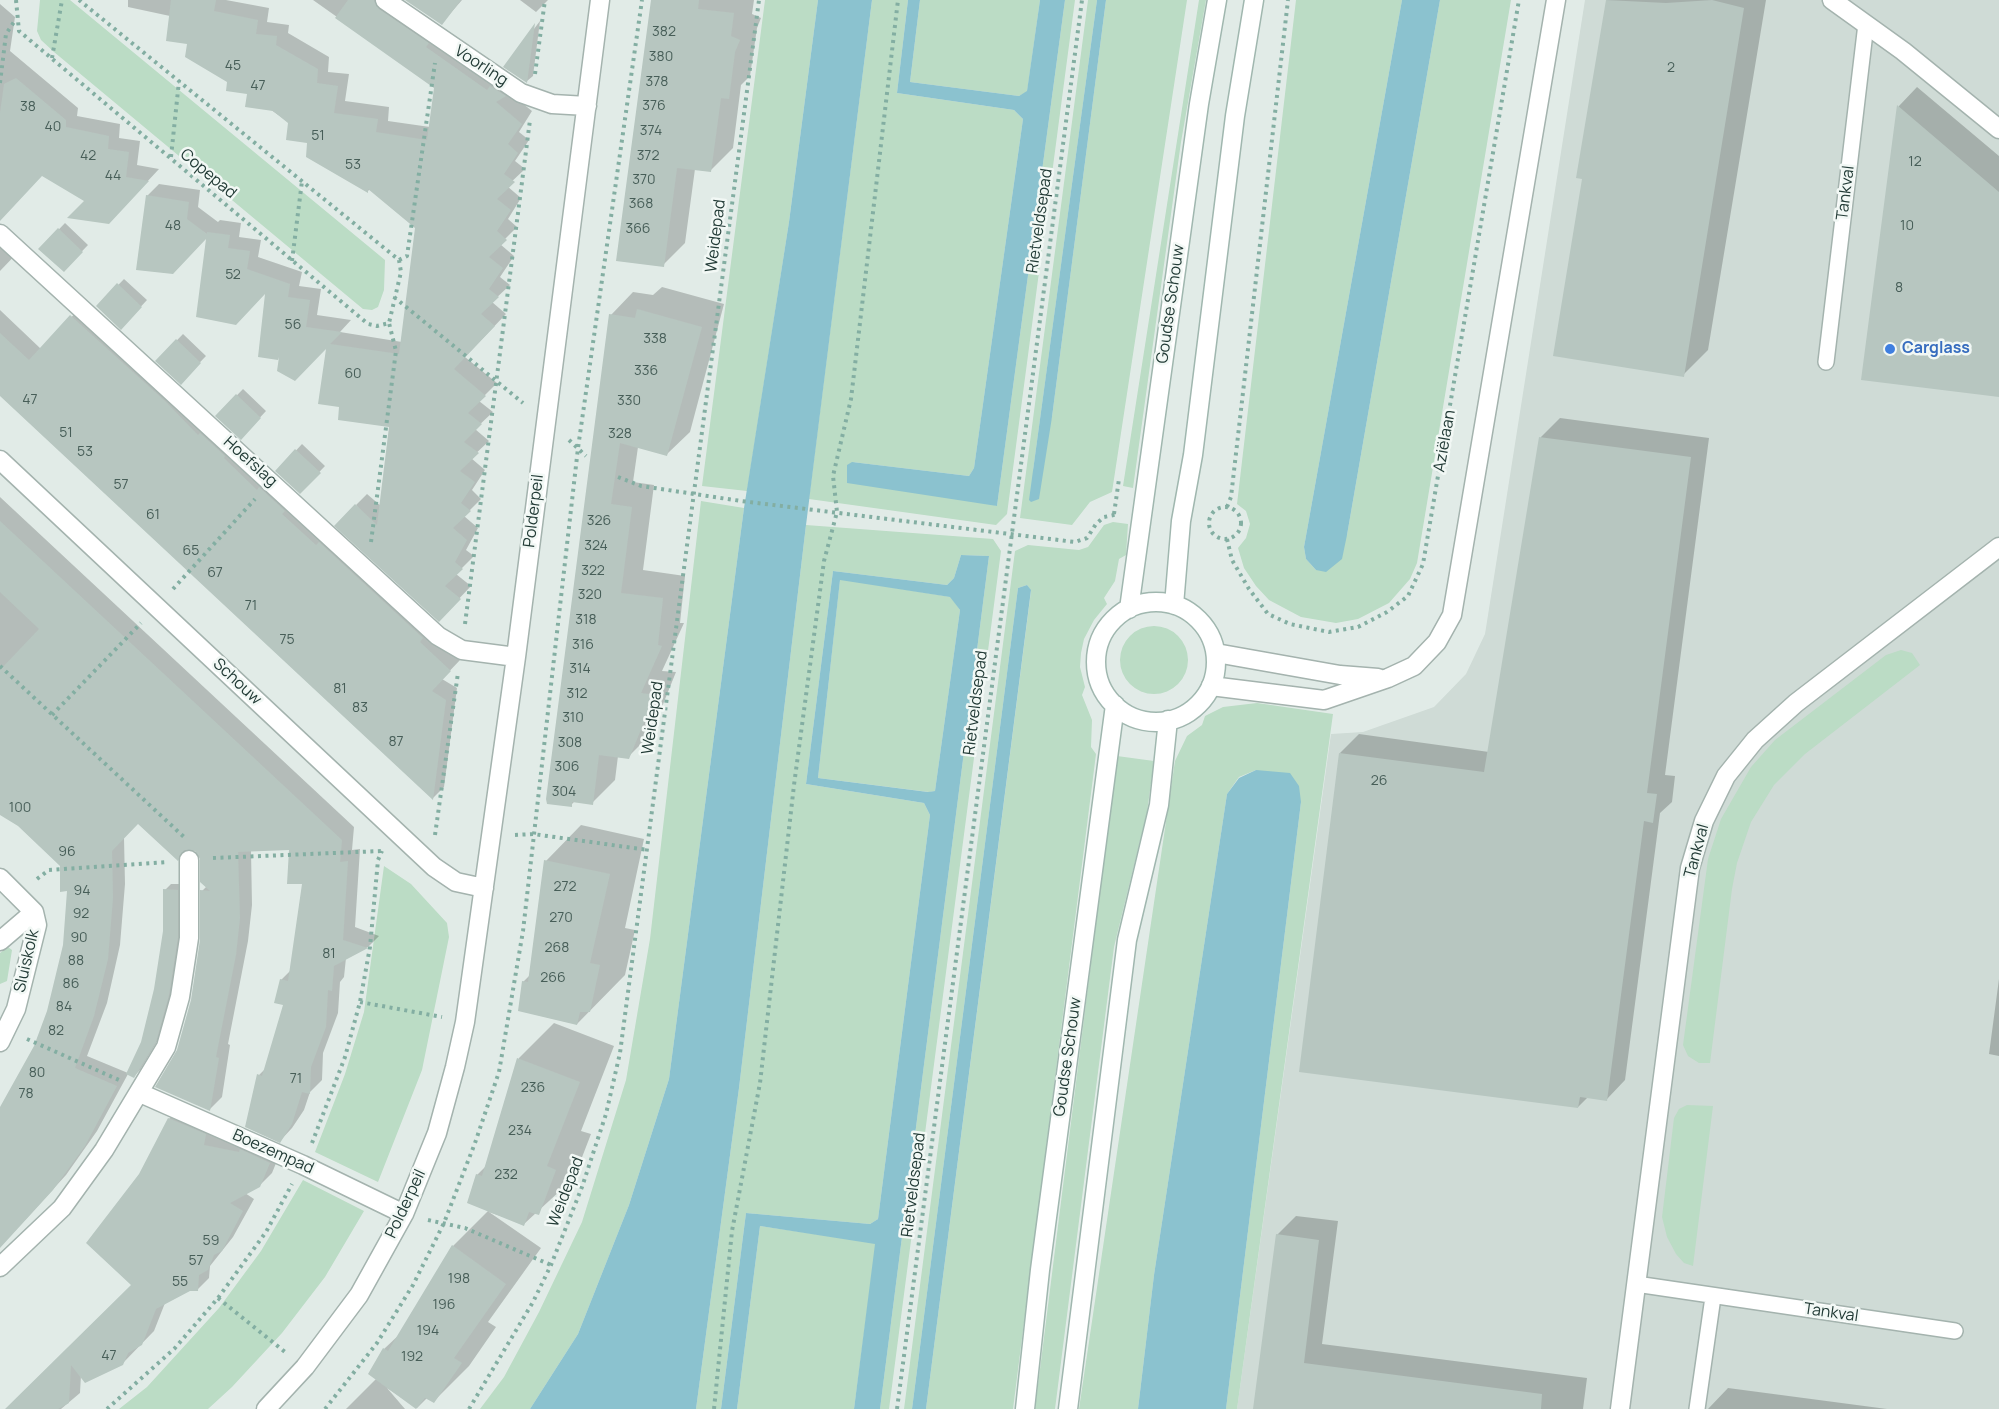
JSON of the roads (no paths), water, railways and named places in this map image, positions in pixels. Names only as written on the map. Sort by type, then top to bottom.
[{"type":"street","name":"Voorling","points":[[385,0],[521,93],[552,104],[587,106]]},
{"type":"street","name":"Polderpeil","points":[[266,1409],[305,1367],[359,1295],[404,1214],[437,1133],[465,1022],[516,657],[600,0]]},
{"type":"street","name":"Goudse Schouw","points":[[1129,609],[1198,104],[1217,0]]},
{"type":"street","points":[[1174,604],[1181,521],[1193,455],[1235,116],[1254,0]]},
{"type":"street","points":[[1211,686],[1324,700],[1389,678],[1414,666],[1437,642],[1452,615],[1556,0]]},
{"type":"street","points":[[1832,0],[1999,129]]},
{"type":"street","name":"Hoefslag","points":[[0,234],[438,636],[462,650],[516,657]]},
{"type":"street","name":"Schouw","points":[[0,459],[434,867],[456,882],[484,888]]},
{"type":"street","name":"Tankval","points":[[1620,1409],[1690,868],[1704,820],[1726,776],[1755,740],[1796,703],[1999,547]]},
{"type":"street","points":[[1156,602],[1174,604],[1191,613],[1205,627],[1216,653],[1211,686],[1198,704],[1179,717],[1168,720],[1140,719],[1115,705],[1100,681],[1097,653],[1108,627],[1129,609],[1156,602]]},
{"type":"street","points":[[1216,653],[1340,675],[1389,678]]},
{"type":"street","name":"Goudse Schouw","points":[[1024,1409],[1115,705]]},
{"type":"street","points":[[1068,1409],[1127,940],[1159,805],[1168,720]]},
{"type":"street","points":[[0,1267],[62,1208],[104,1150],[166,1047],[180,997],[191,908],[189,851]]},
{"type":"street","name":"Sluiskolk","points":[[0,878],[34,912],[37,926],[16,1009],[0,1042]]},
{"type":"street","name":"Sluiskolk","points":[[0,940],[34,912]]},
{"type":"street","name":"Boezempad","points":[[140,1093],[303,1165],[404,1214]]},
{"type":"lane","name":"Tankval","points":[[1826,363],[1866,24]]},
{"type":"lane","name":"Tankval","points":[[1636,1284],[1955,1331]]},
{"type":"lane","points":[[1697,1409],[1713,1297]]},
{"type":"water","points":[[818,0],[872,0],[806,525],[739,1088],[696,1409],[530,1409],[578,1334],[629,1205],[669,1079],[744,508],[789,222]]},
{"type":"water","points":[[908,0],[920,0],[910,82],[1019,96],[1027,91],[1040,0],[1065,0],[997,506],[847,483],[847,465],[852,462],[969,476],[974,468],[1023,119],[1014,110],[897,93]]},
{"type":"water","points":[[1097,0],[1106,0],[1052,417],[1039,499],[1031,502],[1029,500]]},
{"type":"water","points":[[1402,0],[1440,0],[1347,535],[1342,559],[1326,572],[1316,570],[1306,559],[1304,547]]},
{"type":"water","points":[[961,555],[989,556],[880,1409],[854,1409],[875,1244],[760,1226],[737,1409],[721,1409],[746,1213],[870,1224],[878,1219],[930,815],[924,803],[806,784],[833,571],[947,585],[954,578]],"holes":[[[840,580],[950,597],[960,610],[935,791],[818,778]]]},
{"type":"water","points":[[1027,585],[1031,590],[926,1409],[912,1409],[1018,588]]},
{"type":"water","points":[[1256,770],[1290,773],[1299,786],[1301,802],[1226,1409],[1138,1409],[1154,1275],[1227,794],[1239,778]]},
{"type":"place","name":"Carglass","points":[[1890,349]]}]
